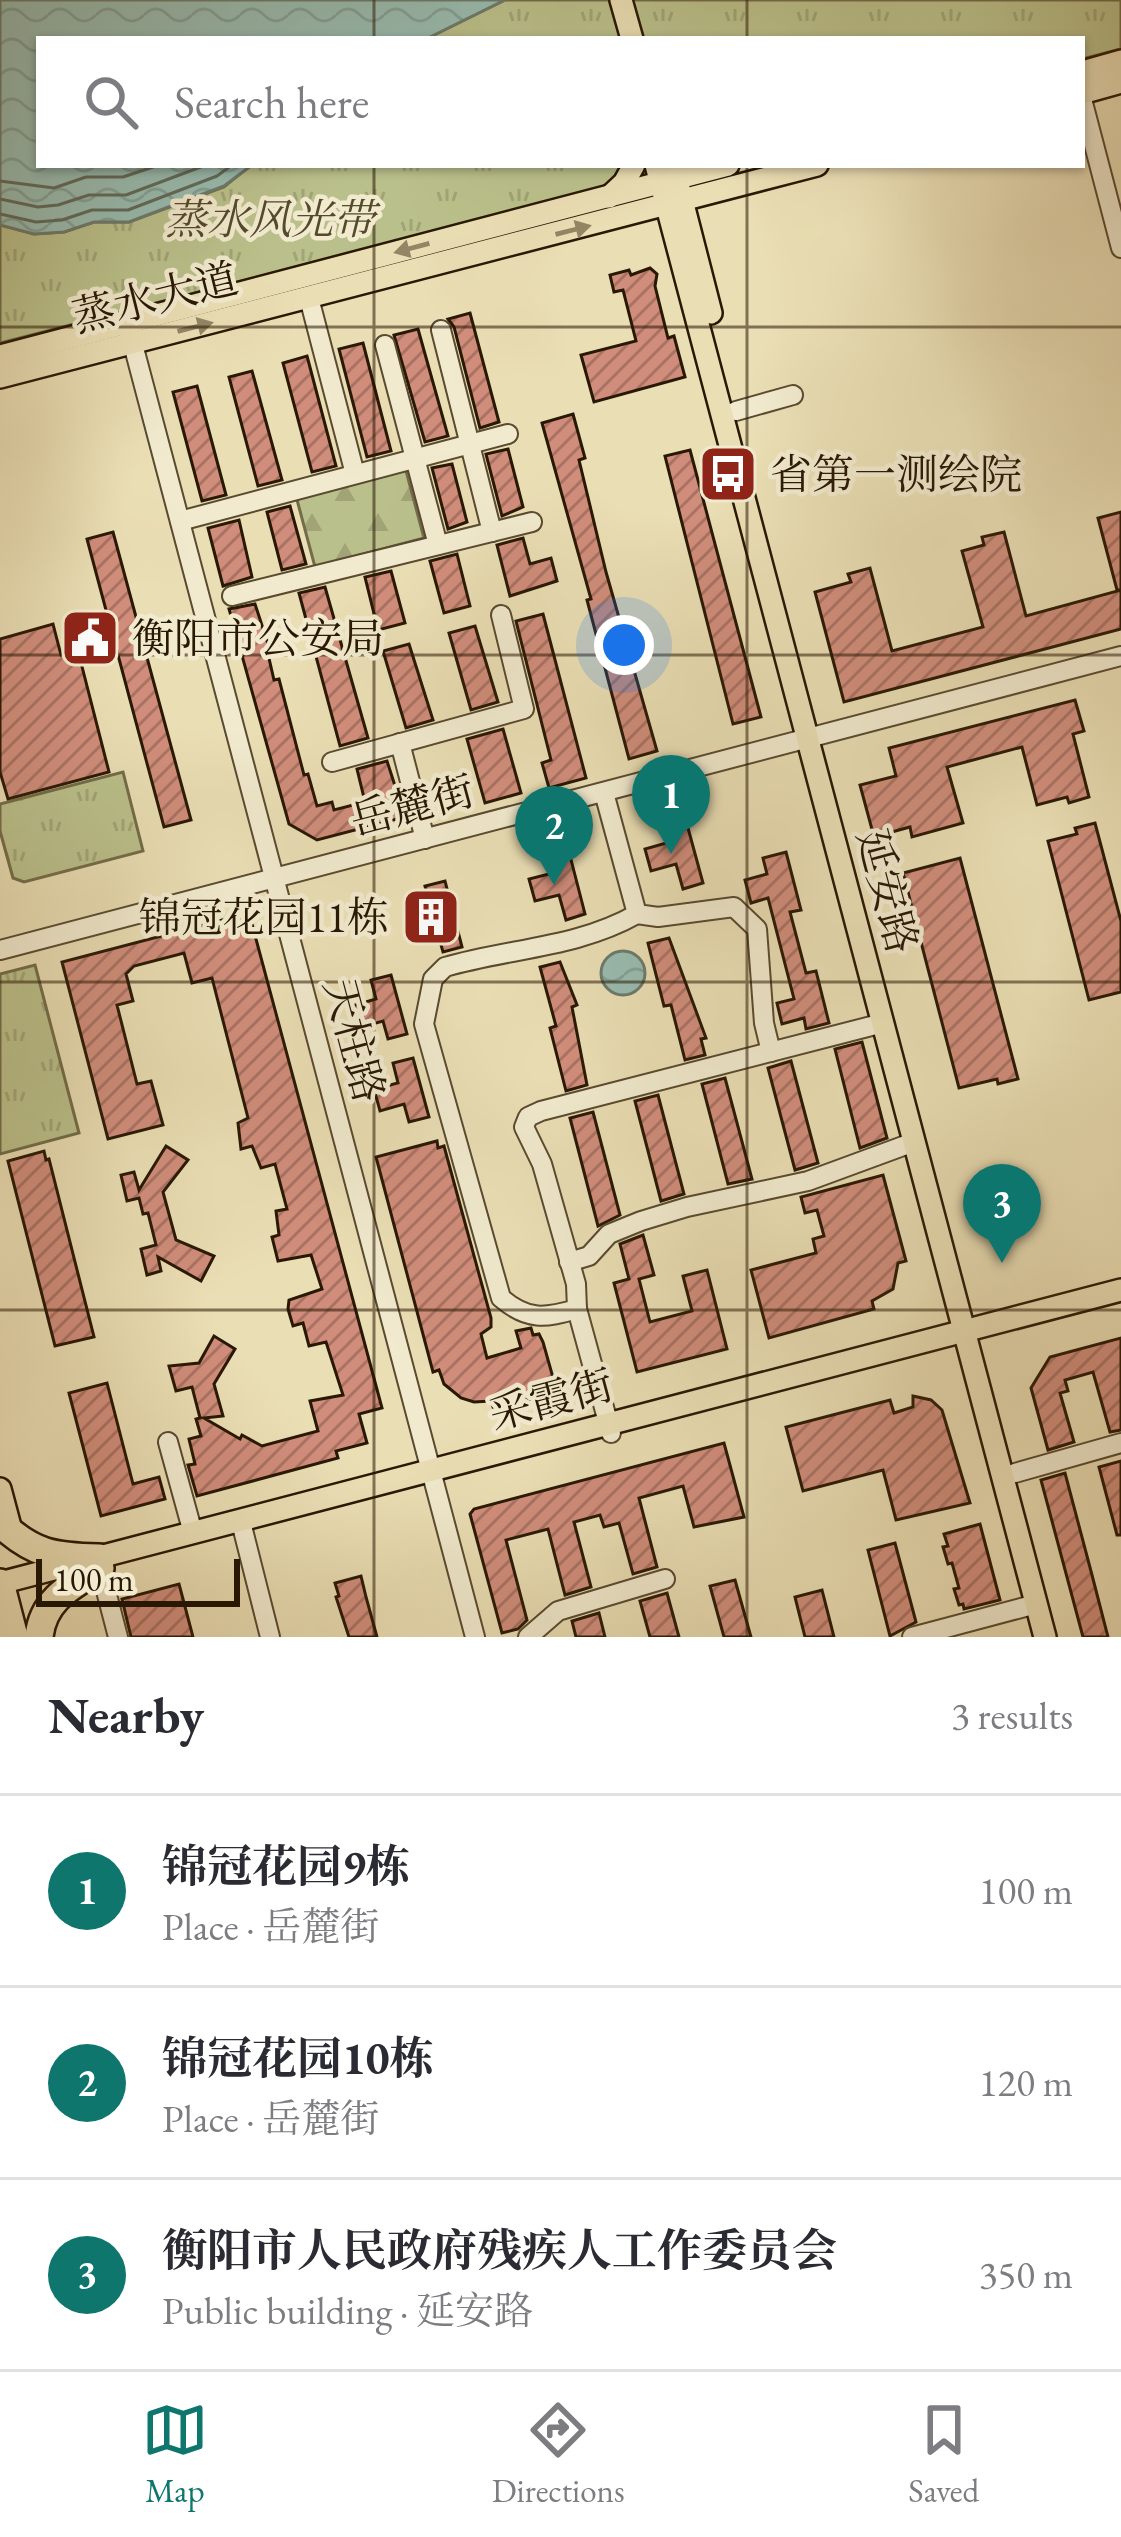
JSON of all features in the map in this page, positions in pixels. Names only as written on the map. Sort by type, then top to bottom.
[{"type":"highway","points":[[6,1528],[39,1552],[99,1563]]},
{"type":"highway","points":[[39,1637],[49,1604],[99,1563]]},
{"type":"highway","points":[[1,1589],[14,1637]]},
{"type":"main road","points":[[610,0],[620,36]]},
{"type":"main road","points":[[621,0],[631,36]]},
{"type":"main road","points":[[1085,85],[1121,61]]},
{"type":"main road","points":[[1085,86],[1121,82]]},
{"type":"main road","points":[[609,197],[632,168]]},
{"type":"main road","name":"蒸水大道","points":[[0,376],[130,333],[609,197],[666,173],[706,168]]},
{"type":"main road","name":"蒸水大道","points":[[0,356],[309,298],[806,168]]},
{"type":"main road","name":"延安路","points":[[666,173],[736,411],[914,1142],[1015,1473],[1058,1637]]},
{"type":"main road","name":"延安路","points":[[675,204],[972,1334],[1045,1637]]},
{"type":"main road","name":"采霞街","points":[[99,1563],[193,1533],[972,1334],[1121,1290]]},
{"type":"main road","name":"采霞街","points":[[972,1334],[1121,1300]]},
{"type":"main road","name":"采霞街","points":[[1,1589],[242,1530],[433,1475]]},
{"type":"main road","points":[[0,1489],[6,1528]]},
{"type":"street","points":[[1085,90],[1121,218]]},
{"type":"street","points":[[1085,90],[1121,248]]},
{"type":"street","points":[[309,298],[355,474]]},
{"type":"street","points":[[441,330],[492,532]]},
{"type":"street","name":"天柱路","points":[[130,333],[475,1637]]},
{"type":"street","points":[[385,345],[438,545]]},
{"type":"street","points":[[736,411],[793,395]]},
{"type":"street","points":[[180,521],[508,434]]},
{"type":"street","points":[[232,596],[532,522]]},
{"type":"street","points":[[332,762],[524,709],[501,615]]},
{"type":"street","name":"岳麓街","points":[[276,882],[425,839],[1121,661]]},
{"type":"street","name":"岳麓街","points":[[0,954],[606,800],[815,741]]},
{"type":"street","points":[[400,743],[425,839]]},
{"type":"street","points":[[606,800],[637,914]]},
{"type":"street","points":[[577,1309],[540,1320],[517,1312],[501,1298],[424,1024],[433,979],[445,967],[572,941],[637,914],[734,907],[757,929],[770,1052]]},
{"type":"street","points":[[609,1429],[542,1164],[524,1127],[528,1118],[883,1023]]},
{"type":"street","points":[[569,1262],[590,1256],[609,1234],[641,1221],[808,1181],[914,1142]]},
{"type":"street","points":[[168,1442],[193,1533]]},
{"type":"street","points":[[1015,1473],[1121,1443]]},
{"type":"street","points":[[242,1530],[270,1637]]},
{"type":"street","points":[[99,1563],[118,1637]]},
{"type":"street","points":[[528,1637],[558,1611],[665,1579]]},
{"type":"street","points":[[912,1637],[1036,1604]]},
{"type":"green space","points":[[505,0],[1121,0],[1121,49],[1085,58],[1085,36],[432,36]]},
{"type":"green space","name":"蒸水风光带","points":[[247,168],[626,168],[624,183],[0,343],[0,225],[34,234],[64,232],[94,222],[129,222],[224,187]]},
{"type":"green space","points":[[405,467],[424,538],[315,567],[296,496]]},
{"type":"green space","points":[[123,772],[143,851],[24,882],[13,878],[0,831],[0,804]]},
{"type":"green space","points":[[35,965],[79,1133],[0,1154],[0,974]]},
{"type":"water","points":[[0,0],[505,0],[432,36],[36,36],[36,168],[248,168],[224,186],[129,222],[94,222],[64,232],[34,234],[0,225]]},
{"type":"water","points":[[623,951],[639,957],[645,973],[639,989],[623,995],[607,989],[601,973],[607,957]]},
{"type":"building","points":[[650,268],[657,274],[655,286],[668,338],[674,336],[685,377],[594,402],[581,355],[636,341],[623,290],[614,292],[610,275],[629,270],[631,275]]},
{"type":"building","points":[[470,313],[499,422],[480,428],[448,319]]},
{"type":"building","points":[[418,329],[448,436],[425,442],[394,335]]},
{"type":"building","points":[[363,343],[391,451],[367,457],[339,349]]},
{"type":"building","points":[[307,356],[336,466],[312,472],[283,363]]},
{"type":"building","points":[[252,371],[282,480],[258,486],[229,377]]},
{"type":"building","points":[[197,386],[226,495],[202,501],[173,392]]},
{"type":"building","points":[[573,414],[606,572],[657,751],[629,759],[542,423]]},
{"type":"building","points":[[508,449],[523,507],[502,516],[486,454]]},
{"type":"building","points":[[690,450],[761,717],[733,724],[665,456]]},
{"type":"building","points":[[452,464],[467,522],[448,529],[432,468]]},
{"type":"building","points":[[290,506],[306,564],[282,570],[267,512]]},
{"type":"building","points":[[1121,512],[1121,590],[1117,590],[1098,518]]},
{"type":"building","points":[[239,520],[252,577],[223,586],[208,528]]},
{"type":"building","points":[[113,532],[191,820],[164,827],[87,539]]},
{"type":"building","points":[[1004,532],[1026,616],[1121,590],[1121,629],[844,702],[815,592],[851,582],[848,574],[870,568],[892,651],[983,627],[962,551],[984,545],[982,537]]},
{"type":"building","points":[[523,538],[530,564],[551,558],[557,581],[510,596],[497,545]]},
{"type":"building","points":[[457,554],[470,606],[444,613],[430,561]]},
{"type":"building","points":[[391,571],[405,623],[378,630],[365,577]]},
{"type":"building","points":[[325,587],[368,738],[340,746],[299,593]]},
{"type":"building","points":[[255,604],[271,653],[274,680],[279,679],[317,806],[332,802],[334,810],[365,802],[357,769],[387,761],[405,817],[317,840],[289,824],[229,609]]},
{"type":"building","points":[[543,614],[586,778],[549,788],[542,763],[551,760],[516,621]]},
{"type":"building","points":[[53,624],[61,655],[78,651],[109,772],[8,799],[0,772],[0,639]]},
{"type":"building","points":[[475,626],[498,702],[471,710],[449,633]]},
{"type":"building","points":[[409,644],[433,720],[406,728],[383,651]]},
{"type":"building","points":[[1075,700],[1084,731],[1073,734],[1089,797],[1037,805],[1022,747],[947,767],[963,823],[912,837],[910,827],[874,837],[860,785],[896,776],[889,748]]},
{"type":"building","points":[[503,729],[521,793],[485,803],[467,739]]},
{"type":"building","points":[[685,817],[703,883],[683,889],[676,864],[651,871],[645,849],[670,842],[665,822]]},
{"type":"building","points":[[1095,823],[1121,921],[1121,992],[1089,1000],[1048,841],[1077,834],[1075,828]]},
{"type":"building","points":[[568,848],[585,914],[566,920],[559,895],[535,901],[529,879],[553,873],[548,853]]},
{"type":"building","points":[[786,852],[801,910],[790,912],[806,973],[816,971],[829,1023],[806,1029],[804,1018],[782,1024],[777,1003],[794,999],[768,898],[751,903],[745,880],[767,874],[763,858]]},
{"type":"building","points":[[960,858],[1018,1079],[959,1088],[903,873]]},
{"type":"building","name":"锦冠花园11栋","points":[[445,881],[462,947],[443,952],[436,927],[412,933],[406,912],[430,905],[425,886]]},
{"type":"building","points":[[249,913],[382,1408],[359,1414],[367,1443],[336,1451],[338,1458],[197,1496],[188,1465],[195,1464],[189,1439],[201,1436],[196,1419],[200,1418],[192,1387],[176,1391],[169,1366],[199,1363],[214,1336],[235,1349],[214,1384],[223,1416],[204,1418],[262,1446],[318,1431],[310,1401],[343,1395],[326,1342],[309,1346],[303,1323],[293,1326],[288,1309],[289,1300],[322,1289],[311,1255],[278,1261],[272,1237],[279,1235],[276,1211],[287,1209],[275,1164],[261,1168],[252,1146],[241,1149],[238,1123],[248,1118],[212,978],[192,983],[184,953],[134,966],[126,974],[133,1001],[117,1005],[137,1084],[151,1081],[163,1125],[108,1139],[62,962]]},
{"type":"building","points":[[669,938],[706,1038],[701,1039],[705,1055],[685,1060],[671,1005],[664,1006],[648,943]]},
{"type":"building","points":[[560,962],[577,1005],[572,1007],[587,1085],[566,1091],[540,967]]},
{"type":"building","points":[[391,975],[407,1034],[388,1039],[383,1021],[358,1028],[352,1006],[376,999],[371,980]]},
{"type":"building","points":[[862,1042],[887,1138],[860,1148],[835,1049]]},
{"type":"building","points":[[413,1058],[429,1117],[409,1122],[404,1104],[380,1111],[374,1089],[398,1083],[393,1063]]},
{"type":"building","points":[[791,1061],[818,1163],[795,1170],[768,1068]]},
{"type":"building","points":[[725,1078],[752,1179],[728,1184],[702,1084]]},
{"type":"building","points":[[658,1095],[684,1194],[661,1201],[635,1101]]},
{"type":"building","points":[[593,1112],[620,1215],[598,1226],[570,1118]]},
{"type":"building","points":[[437,1141],[438,1148],[444,1146],[491,1318],[491,1327],[481,1334],[487,1358],[521,1348],[516,1331],[531,1328],[543,1342],[554,1381],[547,1396],[493,1407],[491,1401],[461,1398],[444,1384],[439,1370],[433,1372],[376,1157]]},
{"type":"building","points":[[166,1146],[188,1160],[163,1192],[176,1240],[214,1256],[201,1281],[158,1257],[161,1271],[147,1275],[141,1249],[156,1245],[148,1213],[143,1214],[139,1198],[127,1201],[121,1175],[134,1172],[139,1190]]},
{"type":"building","points":[[44,1151],[94,1337],[55,1346],[8,1161]]},
{"type":"building","points":[[883,1175],[906,1261],[898,1263],[893,1289],[872,1301],[874,1309],[769,1338],[751,1270],[816,1253],[813,1239],[824,1236],[817,1210],[805,1213],[801,1197]]},
{"type":"building","points":[[643,1235],[654,1275],[639,1279],[650,1322],[692,1311],[683,1276],[707,1270],[727,1349],[637,1372],[614,1283],[629,1279],[620,1244]]},
{"type":"building","points":[[1121,1338],[1121,1430],[1110,1432],[1093,1372],[1065,1380],[1068,1391],[1060,1393],[1074,1442],[1048,1450],[1031,1388],[1050,1357]]},
{"type":"building","points":[[107,1383],[133,1484],[159,1477],[165,1499],[101,1516],[69,1393]]},
{"type":"building","points":[[913,1396],[931,1400],[942,1410],[970,1503],[896,1520],[883,1470],[803,1491],[786,1427],[890,1400],[894,1413],[913,1407]]},
{"type":"building","points":[[724,1443],[744,1517],[694,1527],[683,1486],[639,1498],[657,1567],[633,1574],[619,1523],[604,1527],[600,1515],[574,1522],[591,1587],[565,1595],[548,1529],[506,1540],[527,1620],[518,1629],[502,1633],[470,1514],[474,1509]]},
{"type":"building","points":[[1121,1461],[1121,1535],[1117,1535],[1099,1467]]},
{"type":"building","points":[[1065,1473],[1108,1637],[1083,1637],[1041,1480]]},
{"type":"building","points":[[980,1524],[1000,1600],[964,1609],[954,1589],[959,1588],[943,1547],[948,1546],[944,1534]]},
{"type":"building","points":[[895,1543],[916,1622],[890,1636],[868,1550]]},
{"type":"building","points":[[361,1576],[377,1637],[349,1637],[336,1597],[335,1583]]},
{"type":"building","points":[[735,1580],[751,1637],[724,1637],[710,1586]]},
{"type":"building","points":[[179,1584],[193,1637],[131,1637],[122,1599]]},
{"type":"building","points":[[822,1590],[834,1637],[805,1637],[795,1597]]},
{"type":"building","points":[[667,1593],[679,1637],[650,1637],[640,1601]]},
{"type":"building","points":[[599,1613],[605,1637],[576,1637],[572,1621]]},
{"type":"place","name":"省第一测绘院","points":[[728,474]]},
{"type":"place","name":"衡阳市公安局","points":[[90,638]]},
{"type":"place","name":"锦冠花园9栋","points":[[671,854]]},
{"type":"place","name":"锦冠花园10栋","points":[[554,885]]},
{"type":"place","name":"锦冠花园11栋","points":[[431,917]]},
{"type":"place","name":"衡阳市人民政府残疾人工作委员会","points":[[1002,1263]]}]
